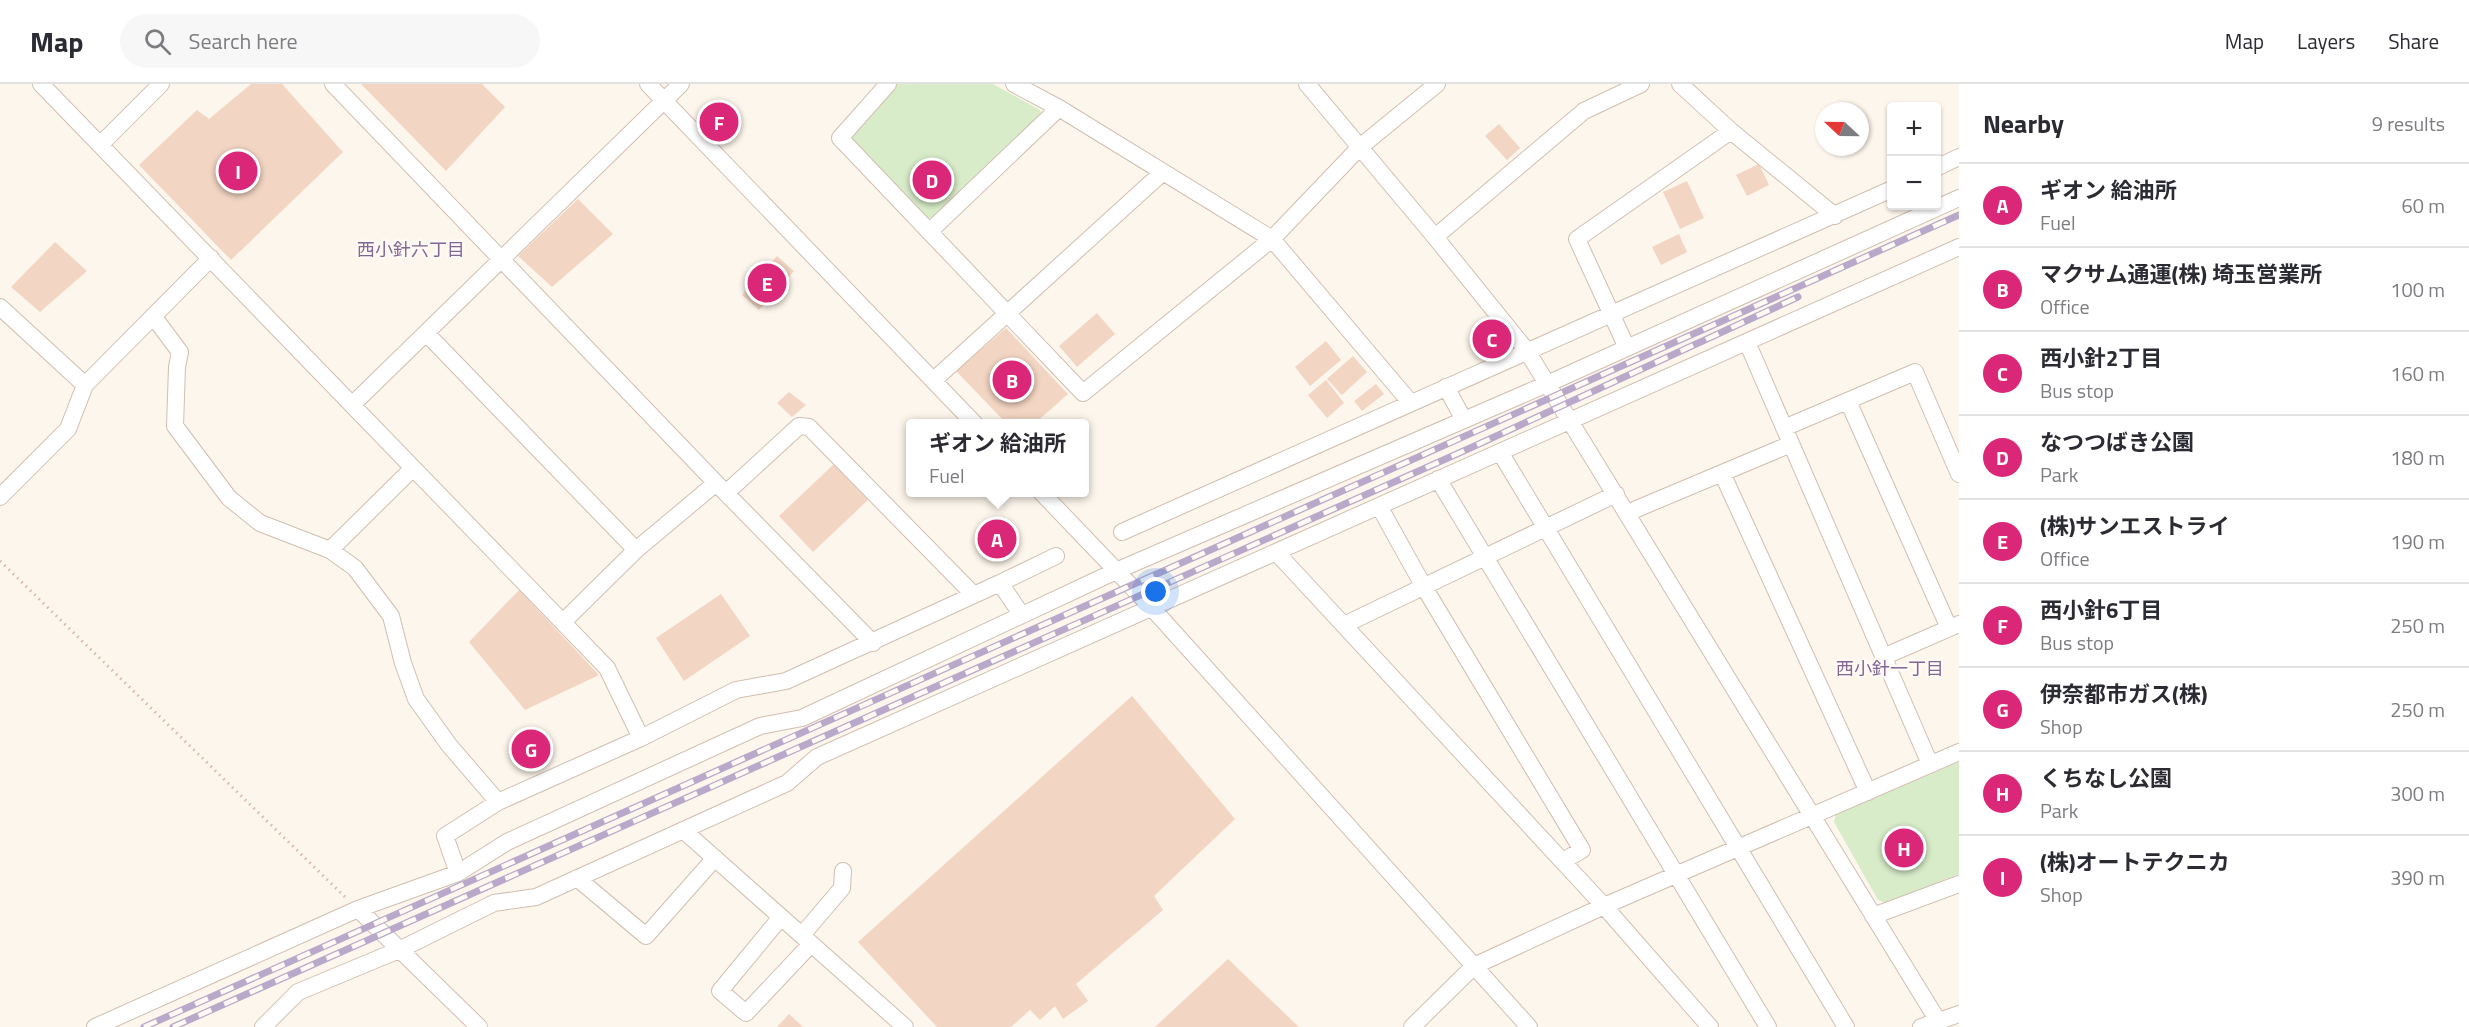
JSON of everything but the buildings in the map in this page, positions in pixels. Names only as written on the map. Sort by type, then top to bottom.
[{"type":"street","points":[[41,84],[606,668],[641,738]]},
{"type":"street","points":[[100,145],[161,84]]},
{"type":"street","points":[[333,84],[873,643]]},
{"type":"street","points":[[648,84],[971,419]]},
{"type":"street","points":[[352,405],[681,84]]},
{"type":"street","points":[[888,84],[840,138],[1083,393],[1272,239],[1360,147],[1437,84]]},
{"type":"street","points":[[1014,84],[1059,108],[1272,239],[1410,402]]},
{"type":"street","points":[[1307,84],[1436,237],[1527,351],[1938,1021]]},
{"type":"street","points":[[1680,84],[1731,131],[1835,216]]},
{"type":"street","points":[[1436,237],[1584,111],[1635,85]]},
{"type":"street","points":[[929,232],[1059,108]]},
{"type":"street","points":[[1627,348],[1577,239],[1731,131]]},
{"type":"street","points":[[1941,166],[1959,157]]},
{"type":"street","points":[[934,380],[1163,172]]},
{"type":"street","points":[[1122,532],[1887,191]]},
{"type":"street","points":[[95,1027],[358,909],[458,873],[507,842],[760,726],[802,718],[1116,571],[1547,384],[1959,198]]},
{"type":"street","points":[[263,1027],[298,992],[399,950],[494,903],[536,897],[787,783],[817,757],[1959,246]]},
{"type":"street","points":[[0,497],[68,429],[85,385],[211,258]]},
{"type":"street","points":[[0,307],[85,385]]},
{"type":"street","points":[[153,316],[180,352],[177,366],[175,426],[229,498],[260,523],[330,550],[355,568],[391,616],[403,663],[416,699],[449,745],[498,802]]},
{"type":"street","points":[[426,333],[636,550]]},
{"type":"street","points":[[1747,342],[1930,765]]},
{"type":"street","points":[[1784,428],[1915,372],[1959,473]]},
{"type":"street","points":[[1446,387],[1464,420]]},
{"type":"street","points":[[1848,400],[1954,626],[1883,657]]},
{"type":"street","points":[[563,622],[636,550],[721,488],[799,426],[809,427],[973,594]]},
{"type":"street","points":[[1627,513],[1791,444]]},
{"type":"street","points":[[1500,452],[1846,1027]]},
{"type":"street","points":[[330,550],[412,469]]},
{"type":"street","points":[[1722,473],[1868,792]]},
{"type":"street","points":[[1438,479],[1768,1027]]},
{"type":"street","points":[[1344,625],[1616,494]]},
{"type":"street","points":[[1046,497],[1152,608],[1529,1027]]},
{"type":"street","points":[[1379,506],[1424,587],[1582,850],[1563,861]]},
{"type":"street","points":[[1276,552],[1563,861],[1710,1027]]},
{"type":"street","points":[[458,873],[445,837],[498,802],[641,738],[736,690],[786,681],[873,643],[1056,556]]},
{"type":"street","points":[[1000,583],[1022,614]]},
{"type":"street","points":[[1412,1027],[1474,966],[1604,906],[1959,752]]},
{"type":"street","points":[[683,830],[905,1027]]},
{"type":"street","points":[[577,878],[646,936],[715,858]]},
{"type":"street","points":[[782,917],[720,991],[746,1013],[807,940],[842,888],[843,871]]},
{"type":"street","points":[[1873,916],[1959,884]]},
{"type":"street","points":[[358,909],[478,1027]]},
{"type":"street","points":[[1922,1027],[1959,1014]]},
{"type":"path","points":[[0,561],[358,909]]},
{"type":"green space","points":[[897,84],[993,84],[1040,110],[1042,117],[935,219],[924,217],[851,142],[851,132]]},
{"type":"green space","points":[[1959,762],[1959,874],[1886,903],[1878,900],[1834,822],[1836,814]]},
{"type":"railway","points":[[144,1027],[1959,215]]},
{"type":"railway","points":[[173,1027],[1468,449],[1798,297]]},
{"type":"place","name":"西小針6丁目","points":[[719,122]]},
{"type":"place","name":"(株)オートテクニカ","points":[[238,171]]},
{"type":"place","name":"なつつばき公園","points":[[932,180]]},
{"type":"place","name":"(株)サンエストライ","points":[[767,283]]},
{"type":"place","name":"西小針2丁目","points":[[1492,339]]},
{"type":"place","name":"マクサム通運(株) 埼玉営業所","points":[[1012,380]]},
{"type":"place","name":"ギオン 給油所","points":[[997,539]]},
{"type":"place","name":"伊奈都市ガス(株)","points":[[531,749]]},
{"type":"place","name":"くちなし公園","points":[[1904,848]]},
{"type":"district","name":"西小針六丁目","points":[[411,250]]},
{"type":"district","name":"西小針一丁目","points":[[1890,669]]}]
